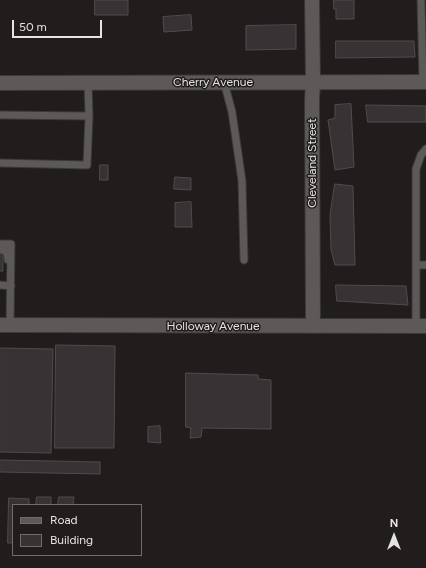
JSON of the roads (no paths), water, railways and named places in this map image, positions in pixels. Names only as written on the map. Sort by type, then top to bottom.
[{"type":"street","name":"Cleveland Street","points":[[312,0],[313,326]]},
{"type":"street","name":"Cherry Avenue","points":[[0,83],[424,82]]},
{"type":"street","name":"Holloway Avenue","points":[[5,325],[421,326]]},
{"type":"lane","points":[[421,0],[424,82]]},
{"type":"lane","points":[[224,82],[232,112],[242,181],[244,260]]},
{"type":"lane","points":[[0,163],[87,165],[89,116],[88,83]]},
{"type":"lane","points":[[0,115],[89,116]]},
{"type":"lane","points":[[421,326],[416,265],[416,169],[421,155],[426,149]]},
{"type":"lane","points":[[0,244],[11,244],[11,286],[5,325]]},
{"type":"lane","points":[[0,250],[4,250],[7,253],[10,272]]},
{"type":"lane","points":[[416,265],[426,265]]},
{"type":"lane","points":[[0,286],[11,286]]}]
